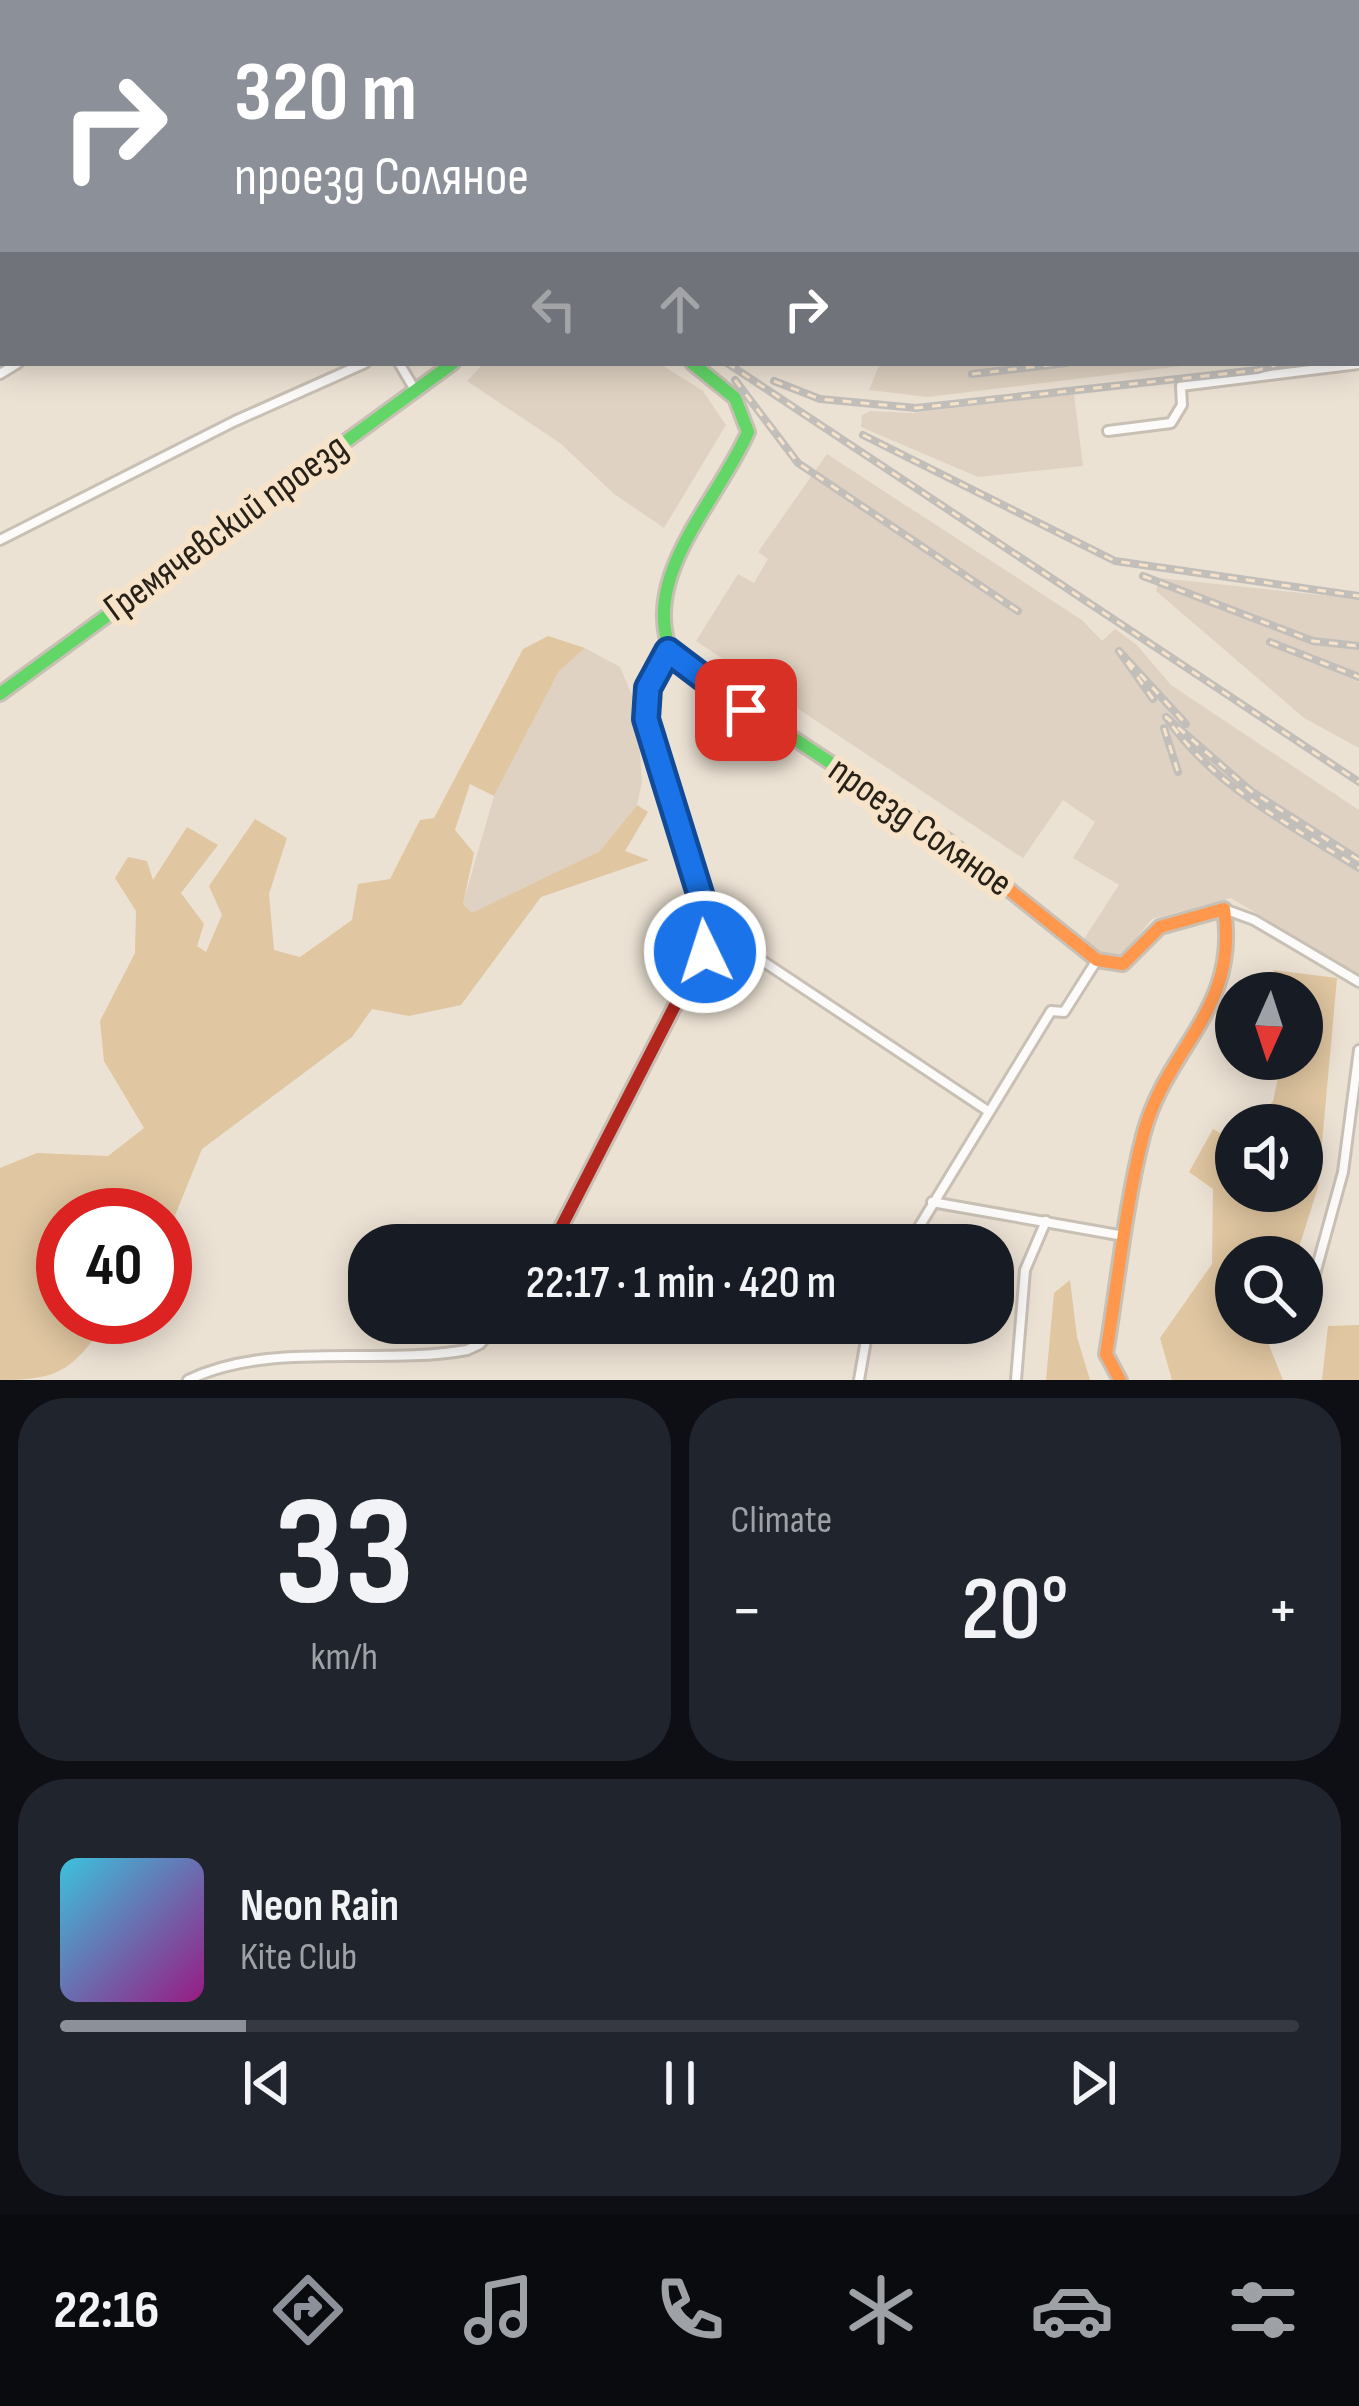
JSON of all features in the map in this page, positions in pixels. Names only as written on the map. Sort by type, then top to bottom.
[{"type":"street","points":[[0,540],[235,421],[358,366]]},
{"type":"street","points":[[401,366],[415,390]]},
{"type":"street","name":"Гремячевский проезд","points":[[0,694],[449,366]]},
{"type":"street","points":[[563,1224],[701,961],[707,924],[646,719],[648,688],[668,651],[658,617],[664,592],[748,432],[735,398],[696,366]]},
{"type":"street","points":[[1108,431],[1171,423],[1182,406],[1181,386],[1343,366]]},
{"type":"street","name":"проезд Соляное","points":[[668,651],[706,683],[946,840],[1096,960]]},
{"type":"street","points":[[1120,1380],[1106,1354],[1148,1116],[1228,973],[1232,944],[1224,909]]},
{"type":"street","points":[[920,1224],[1051,1011],[1064,1012],[1096,960],[1123,964],[1160,927],[1224,909],[1254,920],[1359,982]]},
{"type":"street","points":[[707,924],[988,1111]]},
{"type":"street","points":[[1323,1244],[1342,1172],[1359,1050]]},
{"type":"street","points":[[932,1202],[1124,1237]]},
{"type":"street","points":[[1016,1380],[1025,1270],[1046,1221]]},
{"type":"street","points":[[188,1380],[213,1370],[300,1359],[452,1353],[480,1344]]},
{"type":"street","points":[[859,1380],[865,1344]]},
{"type":"shaded area","points":[[481,366],[664,366],[703,391],[726,425],[664,528],[614,494],[560,443],[467,381]]},
{"type":"shaded area","points":[[879,366],[1181,366],[928,397],[869,390]]},
{"type":"shaded area","points":[[1074,394],[1083,466],[978,477],[861,427],[862,415],[870,411],[912,413]]},
{"type":"shaded area","points":[[827,454],[1082,620],[1102,641],[1115,629],[1137,645],[1171,685],[1359,810],[1359,975],[1231,898],[1152,919],[1117,962],[1100,958],[1080,945],[1119,885],[1073,858],[1095,822],[1063,800],[1023,858],[696,641],[738,574],[754,583],[768,559],[758,552]]},
{"type":"shaded area","points":[[1159,578],[1359,599],[1359,748],[1304,718],[1156,591]]},
{"type":"shaded area","points":[[548,636],[585,648],[559,671],[494,796],[470,784],[455,830],[474,853],[463,904],[472,913],[600,851],[637,805],[648,812],[625,851],[649,860],[541,897],[461,1005],[409,1016],[372,1009],[352,1037],[202,1149],[186,1188],[36,1188],[36,1344],[89,1344],[53,1374],[0,1380],[0,1168],[37,1153],[108,1156],[144,1128],[104,1061],[100,1021],[135,953],[136,911],[115,878],[128,857],[147,861],[153,880],[187,827],[218,845],[181,893],[204,924],[197,946],[206,952],[222,915],[209,886],[255,819],[287,838],[269,894],[274,950],[300,957],[352,920],[358,884],[390,879],[420,820],[434,818],[523,649]]},
{"type":"shaded area","points":[[585,648],[620,667],[637,707],[642,782],[637,805],[600,851],[471,914],[463,903],[494,796],[559,671]]},
{"type":"shaded area","points":[[1323,976],[1337,978],[1323,1132],[1323,1104],[1271,1104],[1278,1080],[1323,1080]]},
{"type":"shaded area","points":[[1213,1129],[1215,1212],[1310,1212],[1303,1236],[1215,1236],[1215,1344],[1269,1344],[1283,1380],[1172,1380],[1160,1338],[1212,1264],[1213,1189],[1189,1172]]},
{"type":"shaded area","points":[[1070,1280],[1077,1337],[1090,1380],[1046,1380],[1054,1293]]},
{"type":"shaded area","points":[[1359,1325],[1359,1380],[1322,1380],[1328,1326]]},
{"type":"railway","points":[[732,366],[1359,782]]},
{"type":"railway","points":[[972,374],[1041,366]]},
{"type":"railway","points":[[774,381],[820,399],[916,408],[1272,366]]},
{"type":"railway","points":[[735,380],[798,463],[1018,611]]},
{"type":"railway","points":[[863,435],[1115,561],[1359,596]]},
{"type":"railway","points":[[1143,576],[1313,641],[1359,646]]},
{"type":"railway","points":[[1270,642],[1359,677]]},
{"type":"railway","points":[[1153,699],[1119,651],[1186,724]]},
{"type":"railway","points":[[1359,860],[1251,791],[1166,717],[1229,783],[1359,868]]},
{"type":"railway","points":[[1164,728],[1178,772]]},
{"type":"traffic: fast","points":[[0,694],[449,366]]},
{"type":"traffic: fast","points":[[696,366],[735,398],[748,432],[672,571],[665,629],[674,659],[947,840],[992,876]]},
{"type":"traffic: slow","points":[[992,876],[1097,960],[1123,964],[1160,927],[1224,909],[1221,975],[1198,1027],[1153,1105],[1137,1163],[1106,1354],[1120,1380]]},
{"type":"traffic: jam","points":[[563,1224],[706,945],[701,897],[646,719],[648,688],[668,651]]},
{"type":"route","points":[[705,952],[707,924],[701,897],[646,719],[645,699],[668,651],[684,668],[746,710]]}]
